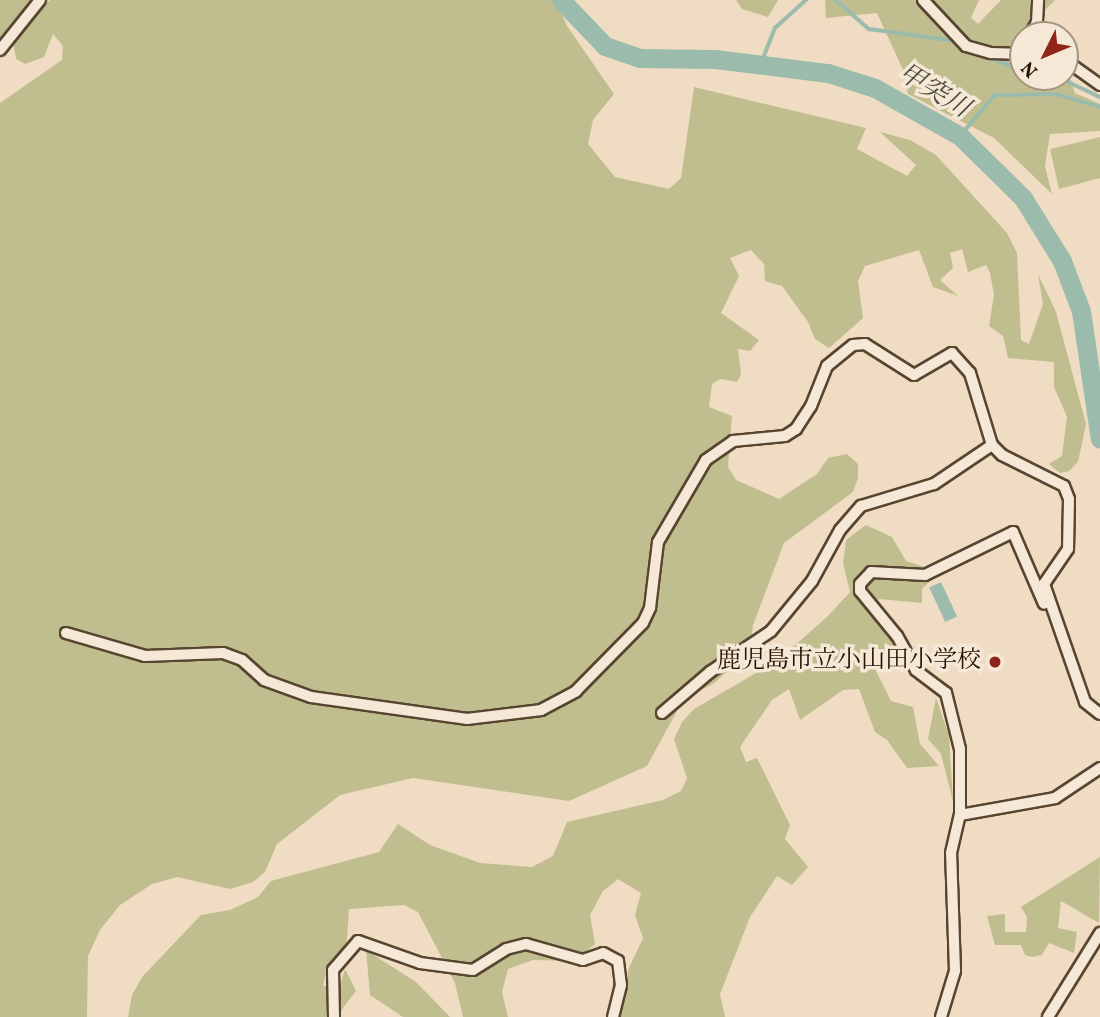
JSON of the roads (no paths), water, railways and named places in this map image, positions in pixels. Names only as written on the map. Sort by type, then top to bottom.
[{"type":"street","points":[[0,50],[40,0]]},
{"type":"street","points":[[923,0],[966,46],[990,53],[1009,54]]},
{"type":"street","points":[[1037,21],[1038,0]]},
{"type":"street","points":[[1079,70],[1100,85]]},
{"type":"street","points":[[66,633],[145,656],[223,653],[242,660],[264,680],[311,697],[467,719],[541,710],[576,691],[643,623],[650,608],[658,542],[706,460],[733,441],[785,436],[796,429],[811,406],[827,366],[853,345],[878,349],[915,375],[952,353],[970,373],[992,444],[1002,455],[1065,486],[1069,499],[1068,549],[1044,584],[1056,627]]},
{"type":"street","points":[[663,713],[710,672],[771,631],[812,581],[850,515],[871,501],[934,484],[992,444]]},
{"type":"street","points":[[941,1017],[955,971],[951,853],[960,815],[960,749],[946,693],[916,670],[897,636],[860,591],[860,584],[871,572],[925,575],[1013,532],[1056,627],[1085,702],[1100,714]]},
{"type":"street","points":[[960,815],[1055,798],[1100,768]]},
{"type":"street","points":[[1048,1017],[1100,933]]},
{"type":"street","points":[[334,1017],[333,970],[358,940],[420,963],[473,970],[506,948],[526,944],[583,960],[603,953],[618,961],[621,985],[613,1017]]},
{"type":"waterway","name":"甲突川","points":[[561,0],[605,46],[639,58],[715,59],[828,73],[875,88],[960,136],[1023,198],[1062,261],[1081,311],[1100,439]]},
{"type":"waterway","points":[[760,66],[775,28],[806,0]]},
{"type":"waterway","points":[[836,0],[869,29],[955,41]]},
{"type":"waterway","points":[[967,50],[1009,65]]},
{"type":"waterway","points":[[1079,87],[1100,97]]},
{"type":"waterway","points":[[960,136],[995,95],[1056,94],[1100,107]]},
{"type":"place","name":"鹿児島市立小山田小学校","points":[[995,662]]}]
